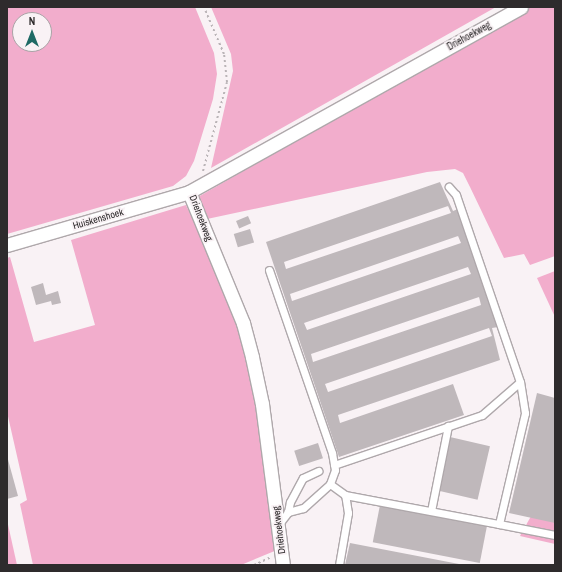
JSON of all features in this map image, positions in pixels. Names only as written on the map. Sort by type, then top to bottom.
[{"type":"street","name":"Driehoekweg","points":[[282,558],[262,404],[250,350],[243,323],[189,192],[521,7]]},
{"type":"street","name":"Huiskenshoek","points":[[7,245],[189,192]]},
{"type":"lane","points":[[449,187],[456,195],[520,382],[525,413],[499,524]]},
{"type":"lane","points":[[269,270],[335,470],[330,484],[302,508],[288,512]]},
{"type":"lane","points":[[334,465],[482,415],[520,382]]},
{"type":"lane","points":[[430,511],[448,426]]},
{"type":"lane","points":[[278,525],[288,512],[290,502],[303,478],[318,471]]},
{"type":"lane","points":[[330,484],[345,495],[555,535]]},
{"type":"lane","points":[[339,565],[348,513],[345,495]]},
{"type":"path","points":[[201,177],[227,82],[224,54],[204,7]]},
{"type":"path","points":[[254,565],[282,558]]},
{"type":"shaded area","points":[[7,7],[195,7],[214,53],[217,74],[213,99],[194,161],[186,176],[173,186],[7,234]]},
{"type":"shaded area","points":[[211,7],[496,7],[211,168],[233,71],[231,54]]},
{"type":"shaded area","points":[[530,7],[555,7],[555,256],[530,265],[524,254],[504,258],[463,173],[455,169],[427,172],[207,219],[198,197]]},
{"type":"shaded area","points":[[186,205],[225,289],[237,321],[254,391],[277,550],[241,565],[33,565],[20,504],[27,500],[7,412],[7,258],[10,257],[34,342],[95,325],[71,240]]},
{"type":"shaded area","points":[[555,271],[555,317],[537,278]]},
{"type":"shaded area","points":[[555,473],[555,544],[520,536]]},
{"type":"shaded area","points":[[7,520],[17,565],[7,565]]},
{"type":"building","points":[[440,182],[453,211],[458,209],[498,327],[492,328],[500,360],[338,415],[340,423],[453,384],[464,415],[339,457],[266,242]],"holes":[[[448,206],[451,213],[286,269],[284,262]],[[458,236],[461,243],[292,301],[290,294]],[[468,267],[471,274],[307,330],[304,323]],[[479,297],[481,305],[313,362],[311,354]],[[489,328],[492,336],[328,392],[325,384]]]},
{"type":"building","points":[[248,216],[251,223],[239,228],[236,221]]},
{"type":"building","points":[[250,229],[254,242],[238,247],[234,234]]},
{"type":"building","points":[[43,283],[46,295],[58,291],[61,303],[52,305],[51,301],[36,305],[31,287]]},
{"type":"building","points":[[537,393],[555,398],[555,523],[509,513]]},
{"type":"building","points":[[450,437],[490,446],[478,500],[438,491]]},
{"type":"building","points":[[318,443],[323,458],[299,466],[294,451]]},
{"type":"building","points":[[7,456],[18,496],[7,499]]},
{"type":"building","points":[[380,505],[487,526],[480,563],[373,542]]},
{"type":"building","points":[[350,543],[459,564],[459,565],[345,565]]}]
